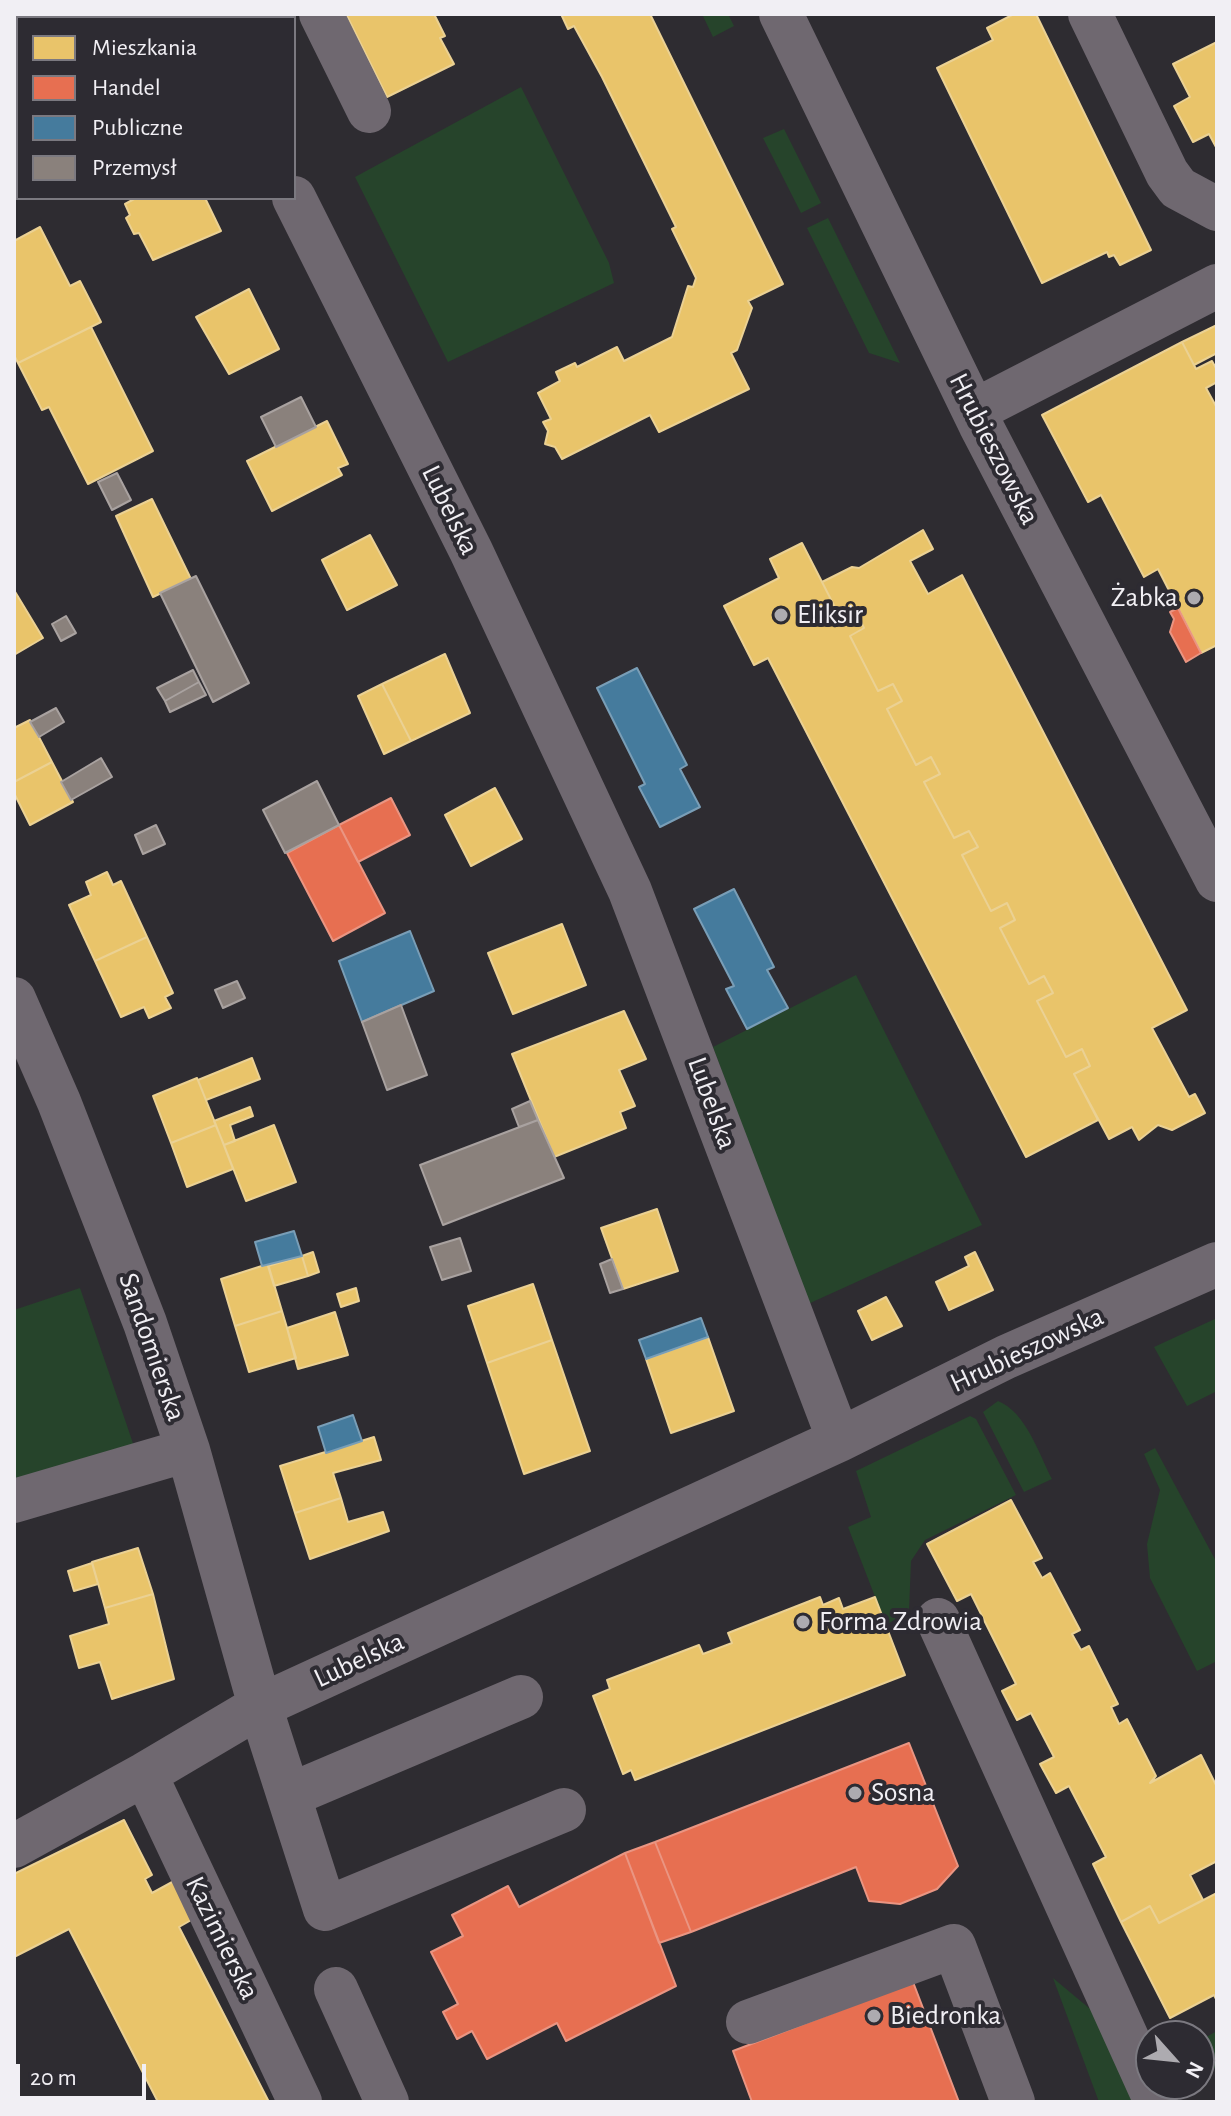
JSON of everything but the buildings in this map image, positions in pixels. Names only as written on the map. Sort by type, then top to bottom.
[{"type":"street","points":[[321,14],[369,111]]},
{"type":"street","name":"Hrubieszowska","points":[[781,14],[974,411],[1217,880]]},
{"type":"street","points":[[1090,14],[1167,173],[1178,188],[1217,209]]},
{"type":"street","name":"Lubelska","points":[[260,1706],[839,1440],[630,891],[471,551],[295,200]]},
{"type":"street","points":[[974,411],[1217,286]]},
{"type":"street","name":"Sandomierska","points":[[14,999],[100,1203],[188,1450],[260,1706],[325,1909],[564,1810]]},
{"type":"street","name":"Hrubieszowska","points":[[839,1440],[1006,1357],[1217,1264]]},
{"type":"street","points":[[14,1501],[188,1450]]},
{"type":"street","points":[[938,1620],[1156,2102]]},
{"type":"street","points":[[290,1795],[521,1697]]},
{"type":"street","points":[[14,1846],[260,1706]]},
{"type":"street","name":"Kazimierska","points":[[145,1774],[300,2102]]},
{"type":"street","points":[[748,2022],[954,1946],[1013,2102]]},
{"type":"street","points":[[336,1989],[387,2102]]},
{"type":"green space","points":[[702,14],[728,14],[734,26],[713,37]]},
{"type":"green space","points":[[521,87],[609,263],[614,283],[448,362],[355,177]]},
{"type":"green space","points":[[784,129],[821,203],[801,213],[763,138]]},
{"type":"green space","points":[[828,218],[900,363],[869,353],[807,228]]},
{"type":"green space","points":[[856,975],[982,1225],[808,1304],[713,1047]]},
{"type":"green space","points":[[80,1288],[137,1455],[14,1491],[14,1310]]},
{"type":"green space","points":[[1217,1318],[1217,1391],[1187,1406],[1154,1347]]},
{"type":"green space","points":[[998,1401],[1008,1406],[1024,1424],[1052,1479],[1024,1492],[983,1412]]},
{"type":"green space","points":[[970,1416],[976,1419],[1016,1495],[925,1540],[911,1561],[909,1611],[886,1625],[848,1527],[871,1517],[856,1471]]},
{"type":"green space","points":[[1155,1448],[1217,1563],[1217,1661],[1197,1671],[1150,1578],[1147,1544],[1160,1490],[1144,1454]]},
{"type":"green space","points":[[1053,1978],[1101,2018],[1135,2093],[1135,2100],[1139,2102],[1099,2102]]},
{"type":"green space","points":[[1217,2031],[1215,2068],[1215,2032]]},
{"type":"place","name":"Żabka","points":[[1194,598]]},
{"type":"place","name":"Eliksir","points":[[781,615]]},
{"type":"place","name":"Forma Zdrowia","points":[[803,1622]]},
{"type":"place","name":"Sosna","points":[[855,1793]]},
{"type":"place","name":"Biedronka","points":[[874,2016]]}]
